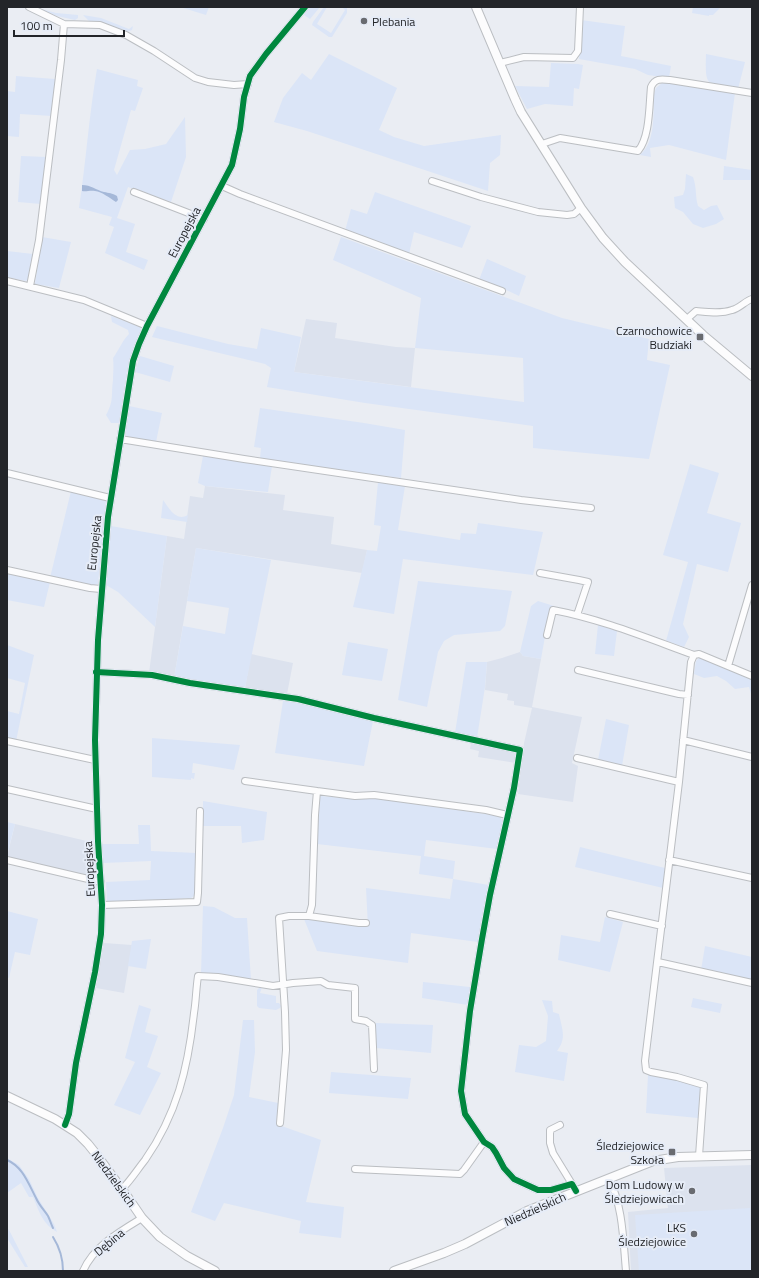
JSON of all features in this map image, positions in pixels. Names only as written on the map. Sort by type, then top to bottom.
[{"type":"street","points":[[29,7],[64,24],[100,25],[126,35],[154,51],[195,78],[208,82],[234,85],[248,84]]},
{"type":"street","name":"Europejska","points":[[65,1124],[69,1114],[76,1063],[101,943],[102,905],[94,724],[96,672],[101,589],[110,498],[133,362],[147,326],[232,165],[250,76],[305,7]]},
{"type":"street","points":[[476,7],[515,99],[581,208],[603,238],[625,262],[713,344],[752,376]]},
{"type":"street","points":[[500,63],[524,58],[573,58],[578,51],[580,7]]},
{"type":"street","points":[[30,286],[39,240],[64,24]]},
{"type":"street","points":[[542,144],[560,138],[638,151],[643,145],[646,136],[651,87],[653,82],[658,79],[752,94]]},
{"type":"street","points":[[432,181],[538,212],[567,215],[574,214],[581,208]]},
{"type":"street","points":[[222,186],[502,291]]},
{"type":"street","points":[[134,192],[204,219]]},
{"type":"street","points":[[7,280],[84,300],[147,326]]},
{"type":"street","points":[[687,319],[696,311],[718,312],[732,310],[747,300],[752,299]]},
{"type":"street","points":[[120,439],[513,499],[591,508]]},
{"type":"street","points":[[7,473],[110,498]]},
{"type":"street","points":[[7,570],[101,589]]},
{"type":"street","points":[[540,573],[588,582],[577,615]]},
{"type":"street","points":[[728,666],[752,585]]},
{"type":"street","points":[[547,635],[553,610],[577,615],[618,628],[694,655],[699,654],[752,676]]},
{"type":"street","points":[[694,655],[691,662],[679,782],[645,1061],[646,1070],[704,1085],[699,1156]]},
{"type":"street","points":[[578,670],[678,694],[688,694]]},
{"type":"street","points":[[96,672],[152,675],[190,684],[298,699],[374,718],[520,750],[514,788],[507,814],[482,939],[470,1011],[461,1091],[465,1114],[484,1142],[492,1147],[504,1168],[514,1178],[523,1184],[538,1190],[551,1190],[572,1184]]},
{"type":"street","points":[[683,740],[752,757]]},
{"type":"street","points":[[7,741],[95,760]]},
{"type":"street","points":[[577,758],[679,782]]},
{"type":"street","points":[[245,781],[355,796],[374,795],[507,814]]},
{"type":"street","points":[[7,789],[97,809]]},
{"type":"street","points":[[310,916],[312,905],[317,791]]},
{"type":"street","points":[[102,905],[197,902],[200,811]]},
{"type":"street","points":[[7,860],[100,882]]},
{"type":"street","points":[[669,860],[752,878]]},
{"type":"street","points":[[610,914],[662,926]]},
{"type":"street","points":[[280,1123],[286,1050],[279,918],[289,916],[310,916],[366,923]]},
{"type":"street","points":[[658,962],[752,984]]},
{"type":"street","points":[[122,1189],[129,1182],[150,1152],[166,1126],[176,1101],[183,1078],[190,1041],[198,976],[273,986],[321,981],[328,985],[355,988],[355,1019],[372,1024],[374,1069]]},
{"type":"street","name":"Niedzielskich","points":[[7,1096],[65,1124],[77,1133],[88,1144],[142,1218],[160,1237],[187,1256],[215,1271]]},
{"type":"street","points":[[560,1125],[550,1130],[550,1143],[553,1153],[576,1191]]},
{"type":"street","points":[[355,1169],[460,1174],[484,1142]]},
{"type":"street","name":"Niedzielskich","points":[[394,1271],[465,1244],[527,1211],[658,1160],[678,1157],[752,1154]]},
{"type":"street","points":[[609,1178],[622,1216],[626,1271]]},
{"type":"street","name":"Dębina","points":[[83,1271],[93,1254],[103,1244],[142,1218]]},
{"type":"shaded area","points":[[34,7],[56,13],[78,15],[78,18],[75,20],[57,16]]},
{"type":"shaded area","points":[[180,7],[209,7],[206,15]]},
{"type":"shaded area","points":[[309,7],[320,7],[310,19],[304,15]]},
{"type":"shaded area","points":[[324,7],[327,7],[317,24],[331,33],[345,10],[342,7],[347,7],[347,13],[332,37],[329,37],[312,25]]},
{"type":"shaded area","points":[[693,7],[721,7],[713,15],[709,16],[692,13]]},
{"type":"shaded area","points":[[83,15],[101,18],[129,29],[133,26],[132,30],[127,32],[104,24],[90,22]]},
{"type":"shaded area","points":[[581,20],[625,26],[621,56],[671,66],[669,78],[648,75],[635,69],[579,59]]},
{"type":"shaded area","points":[[329,54],[397,88],[379,130],[394,137],[424,146],[501,135],[500,155],[490,163],[488,191],[307,131],[274,122],[283,98],[302,73],[311,80]]},
{"type":"shaded area","points":[[706,54],[745,62],[738,89],[714,85],[707,79]]},
{"type":"shaded area","points":[[551,63],[583,65],[579,89],[574,88],[573,106],[545,104],[527,109],[515,86],[549,87]]},
{"type":"shaded area","points":[[97,69],[138,80],[137,86],[143,88],[135,111],[131,110],[114,170],[117,175],[130,150],[145,149],[166,144],[185,117],[186,157],[171,202],[128,187],[117,218],[135,224],[126,252],[148,260],[144,270],[105,253],[114,227],[109,225],[112,217],[79,208]]},
{"type":"shaded area","points":[[16,76],[55,79],[52,116],[20,114],[19,137],[7,136],[7,91],[15,92]]},
{"type":"shaded area","points":[[662,83],[735,93],[726,160],[669,145],[650,148],[651,157],[640,155],[649,142],[653,127],[654,94],[656,88]]},
{"type":"shaded area","points":[[21,156],[47,157],[41,204],[18,202]]},
{"type":"shaded area","points":[[724,166],[752,170],[752,180],[723,180]]},
{"type":"shaded area","points":[[686,174],[693,177],[698,206],[704,210],[711,206],[717,205],[724,219],[716,224],[703,228],[693,224],[683,212],[675,208],[674,197],[683,195]]},
{"type":"shaded area","points":[[375,192],[471,226],[462,248],[414,232],[409,254],[345,231],[351,209],[367,214]]},
{"type":"shaded area","points":[[42,237],[71,242],[59,288],[35,284]]},
{"type":"shaded area","points":[[341,237],[562,318],[649,339],[647,360],[670,365],[649,459],[533,448],[533,426],[365,403],[267,387],[271,368],[265,364],[152,337],[157,326],[228,344],[257,349],[261,328],[301,337],[294,372],[524,402],[523,358],[415,348],[421,298],[333,260]]},
{"type":"shaded area","points":[[7,251],[33,254],[28,280],[25,281],[7,277]]},
{"type":"shaded area","points":[[487,259],[526,276],[519,296],[479,280]]},
{"type":"shaded area","points":[[111,316],[140,327],[141,330],[127,371],[119,423],[111,423],[106,415],[112,398],[113,358],[129,334],[128,330],[112,322]]},
{"type":"shaded area","points":[[306,319],[337,323],[335,338],[396,347],[415,348],[411,387],[294,372]]},
{"type":"shaded area","points":[[140,356],[174,366],[170,382],[135,372]]},
{"type":"shaded area","points":[[129,406],[162,413],[156,442],[127,437],[125,433]]},
{"type":"shaded area","points":[[260,408],[405,430],[401,478],[260,459],[261,448],[254,447]]},
{"type":"shaded area","points":[[203,456],[272,466],[268,492],[205,486],[198,483]]},
{"type":"shaded area","points":[[690,464],[719,473],[707,513],[741,523],[728,572],[697,564],[683,624],[689,637],[684,647],[666,641],[688,562],[663,555]]},
{"type":"shaded area","points":[[378,482],[405,486],[398,530],[460,540],[461,533],[476,534],[478,523],[543,532],[533,575],[403,559],[394,614],[353,607],[367,550],[377,551],[381,526],[374,525]]},
{"type":"shaded area","points":[[205,486],[285,495],[283,510],[334,517],[331,544],[367,550],[362,573],[196,548],[174,678],[149,673],[167,536],[184,539],[190,496],[203,498]]},
{"type":"shaded area","points":[[71,491],[106,500],[98,584],[92,586],[50,578]]},
{"type":"shaded area","points":[[163,500],[170,510],[176,515],[184,517],[188,515],[187,522],[161,518]]},
{"type":"shaded area","points":[[111,526],[167,536],[155,627],[118,592],[106,585]]},
{"type":"shaded area","points":[[196,548],[271,560],[245,688],[174,678],[183,626],[225,634],[229,608],[187,601]]},
{"type":"shaded area","points":[[7,574],[50,582],[44,607],[7,600]]},
{"type":"shaded area","points":[[418,581],[512,591],[505,626],[500,631],[454,635],[444,641],[438,652],[427,707],[398,700]]},
{"type":"shaded area","points":[[538,601],[554,606],[551,608],[549,614],[541,659],[523,656],[520,652],[531,606]]},
{"type":"shaded area","points":[[598,625],[617,631],[614,656],[595,654]]},
{"type":"shaded area","points":[[348,642],[388,649],[382,681],[342,675]]},
{"type":"shaded area","points":[[7,645],[34,655],[16,741],[7,739],[7,711],[19,714],[25,683],[7,678]]},
{"type":"shaded area","points":[[520,652],[523,656],[541,659],[532,707],[582,717],[572,763],[578,766],[573,802],[518,794],[524,743],[532,708],[514,705],[514,701],[507,700],[508,694],[485,690],[487,662]]},
{"type":"shaded area","points":[[251,654],[293,663],[287,694],[245,688]]},
{"type":"shaded area","points":[[700,657],[752,678],[752,697],[749,687],[735,689],[726,681],[717,676],[704,678],[694,674],[696,661]]},
{"type":"shaded area","points":[[466,662],[487,662],[485,687],[477,738],[455,733]]},
{"type":"shaded area","points":[[283,701],[304,704],[373,721],[364,766],[275,753]]},
{"type":"shaded area","points":[[606,719],[629,725],[622,766],[598,760]]},
{"type":"shaded area","points":[[152,738],[240,745],[234,770],[193,763],[192,773],[195,773],[194,779],[152,777]]},
{"type":"shaded area","points":[[471,742],[517,751],[516,763],[478,757],[479,751],[470,749]]},
{"type":"shaded area","points":[[320,796],[357,799],[371,798],[500,816],[503,823],[497,849],[426,840],[424,856],[455,861],[453,879],[419,874],[421,856],[317,844]]},
{"type":"shaded area","points":[[203,801],[267,812],[264,840],[242,843],[241,826],[203,826]]},
{"type":"shaded area","points":[[7,822],[15,824],[7,855]]},
{"type":"shaded area","points":[[15,824],[95,843],[95,879],[7,857]]},
{"type":"shaded area","points":[[138,825],[150,825],[151,851],[197,853],[196,893],[194,896],[191,898],[107,903],[106,882],[150,880],[151,861],[103,863],[102,844],[139,844]]},
{"type":"shaded area","points":[[580,847],[665,868],[663,888],[575,867]]},
{"type":"shaded area","points":[[453,879],[489,885],[478,942],[411,933],[408,963],[317,951],[304,919],[368,927],[366,888],[450,899]]},
{"type":"shaded area","points":[[203,906],[214,907],[235,918],[247,918],[251,980],[201,974]]},
{"type":"shaded area","points":[[7,911],[38,919],[30,955],[15,952],[9,978],[7,977]]},
{"type":"shaded area","points":[[605,917],[623,922],[610,972],[558,960],[561,935],[600,942]]},
{"type":"shaded area","points":[[151,939],[146,969],[128,966],[132,941]]},
{"type":"shaded area","points":[[104,943],[132,945],[124,993],[96,988]]},
{"type":"shaded area","points":[[705,946],[752,957],[752,981],[701,970]]},
{"type":"shaded area","points":[[423,982],[470,987],[468,1005],[422,998]]},
{"type":"shaded area","points":[[262,987],[260,993],[276,996],[276,1003],[279,1003],[281,1006],[280,1008],[276,1010],[259,1008],[257,1006],[257,990]]},
{"type":"shaded area","points":[[693,998],[722,1004],[720,1013],[691,1007]]},
{"type":"shaded area","points":[[542,1000],[552,1001],[553,1012],[559,1014],[563,1038],[557,1051],[568,1053],[564,1081],[515,1072],[519,1045],[536,1047],[546,1041],[548,1016]]},
{"type":"shaded area","points":[[139,1005],[151,1009],[145,1032],[158,1036],[147,1067],[161,1073],[140,1115],[114,1105],[135,1062],[125,1058]]},
{"type":"shaded area","points":[[243,1020],[254,1020],[255,1052],[249,1097],[278,1103],[276,1124],[321,1140],[306,1202],[344,1207],[341,1238],[299,1233],[301,1221],[224,1203],[215,1221],[191,1212],[234,1095]]},
{"type":"shaded area","points":[[376,1023],[433,1025],[431,1053],[376,1048]]},
{"type":"shaded area","points":[[331,1072],[411,1078],[408,1099],[329,1093]]},
{"type":"shaded area","points":[[648,1075],[698,1085],[701,1088],[701,1093],[698,1118],[646,1113]]},
{"type":"shaded area","points":[[7,1158],[19,1165],[29,1179],[57,1232],[45,1222],[33,1197],[29,1197],[21,1183],[7,1193]]},
{"type":"shaded area","name":"LKS Śledziejowice","points":[[752,1165],[752,1271],[631,1271],[628,1212],[668,1208],[664,1168]]},
{"type":"shaded area","name":"LKS Śledziejowice","points":[[750,1208],[752,1271],[639,1271],[635,1215]]},
{"type":"shaded area","points":[[7,1228],[28,1267],[25,1267],[7,1238]]},
{"type":"water","points":[[82,185],[114,194],[117,196],[118,200],[116,202],[106,195],[98,192],[82,191]]},
{"type":"waterway","points":[[7,1160],[13,1163],[21,1171],[48,1216],[53,1228]]},
{"type":"waterway","points":[[53,1237],[61,1253],[63,1271]]},
{"type":"cycle path","points":[[65,1125],[69,1114],[76,1063],[95,972],[101,934],[102,905],[98,841],[95,740],[98,640],[108,517],[133,361],[147,326],[232,165],[240,129],[244,97],[250,76],[266,54],[305,7]]},
{"type":"cycle path","points":[[96,672],[152,675],[190,683],[298,699],[374,718],[520,750],[514,788],[490,895],[482,939],[470,1011],[461,1091],[465,1114],[484,1142],[492,1147],[504,1168],[514,1179],[538,1190],[551,1190],[572,1184],[576,1191]]},
{"type":"place","name":"Plebania","points":[[364,21]]},
{"type":"place","name":"Czarnochowice Budziaki","points":[[700,337]]},
{"type":"place","name":"Śledziejowice Szkoła","points":[[672,1152]]},
{"type":"place","name":"Dom Ludowy w Śledziejowicach","points":[[692,1191]]},
{"type":"place","name":"LKS Śledziejowice","points":[[694,1234]]}]
